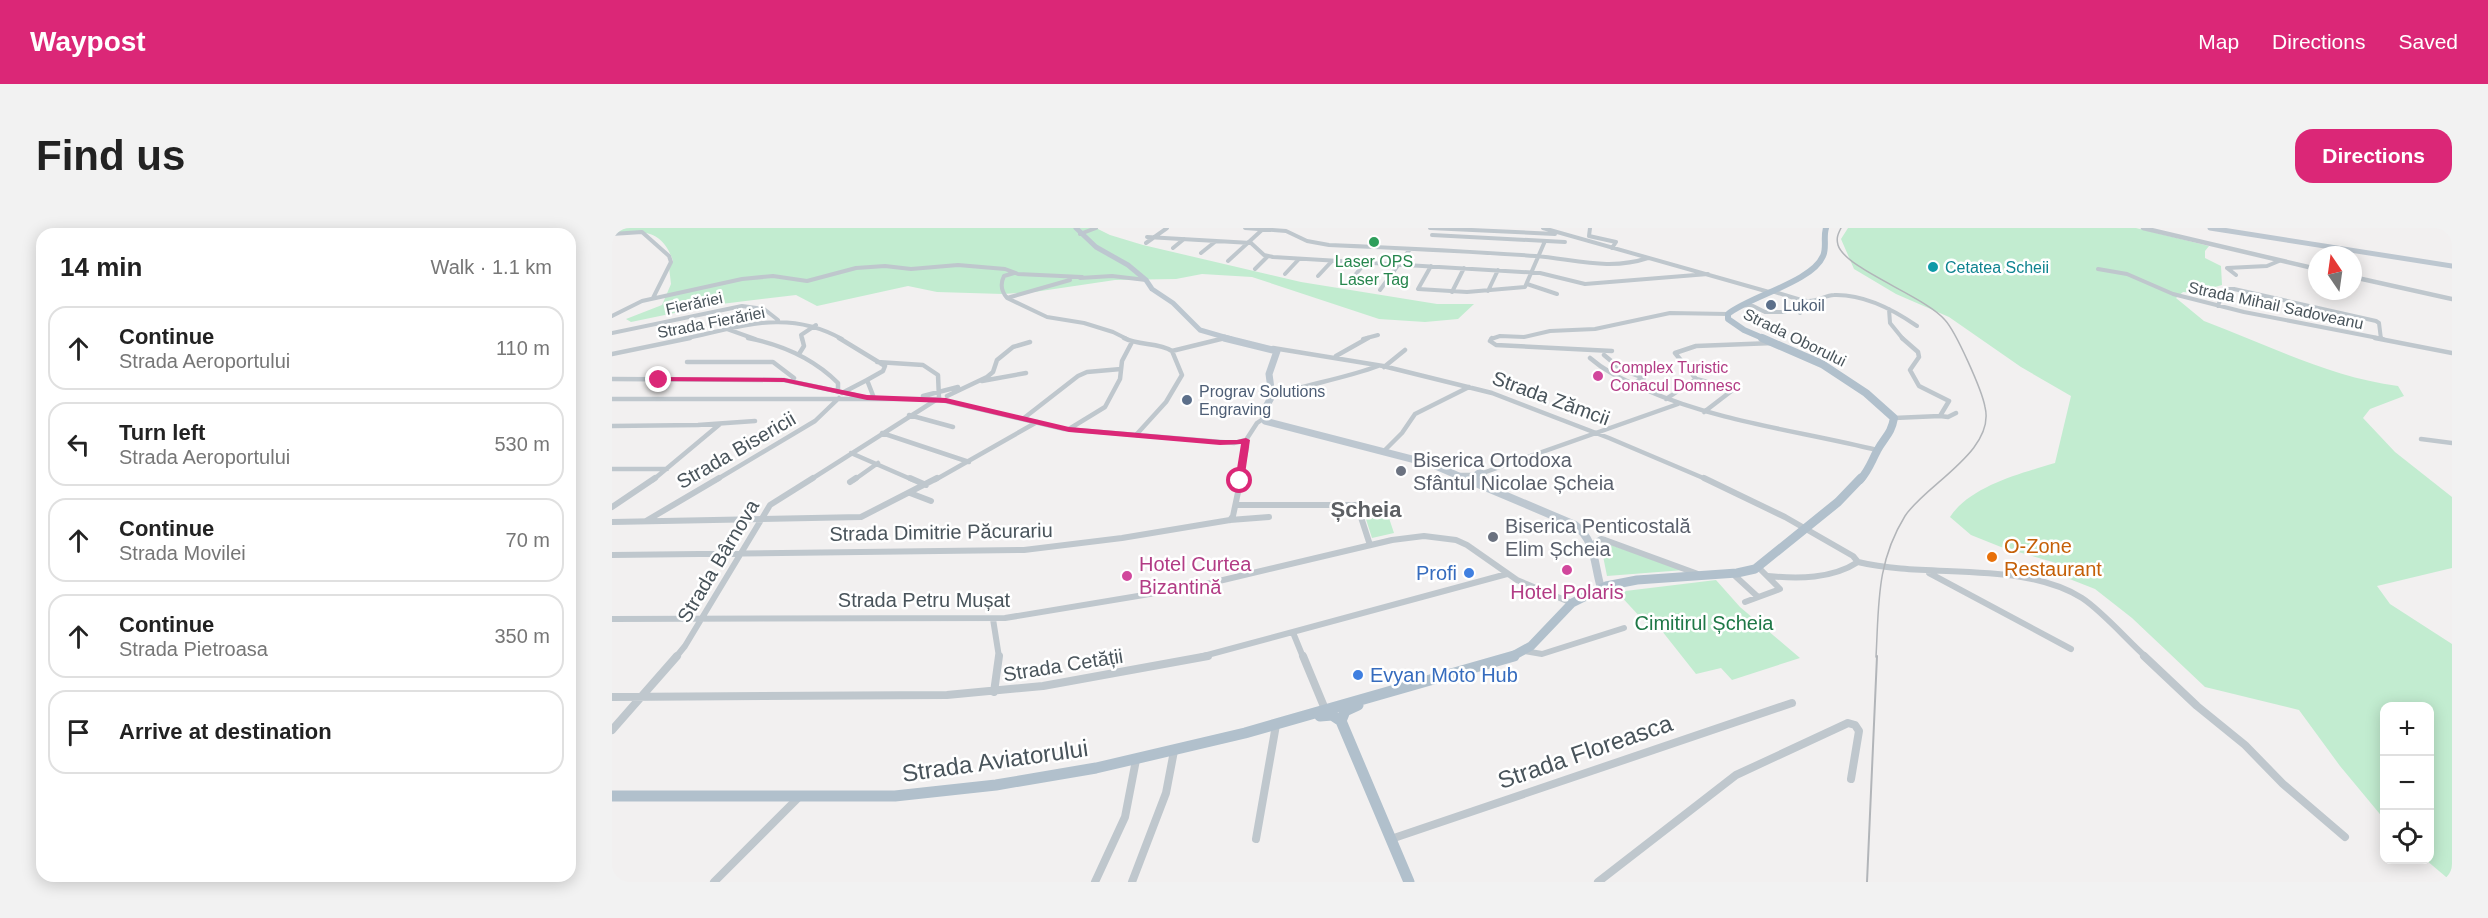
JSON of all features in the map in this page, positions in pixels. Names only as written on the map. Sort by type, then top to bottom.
[{"type":"main road","name":"Strada Oborului","points":[[1826,228],[1823,254],[1815,266],[1794,280],[1741,305],[1728,314],[1728,319],[1773,343],[1818,362],[1874,398],[1893,418]]},
{"type":"main road","points":[[2210,228],[2452,266]]},
{"type":"main road","name":"Strada Zămcii","points":[[1078,231],[1096,247],[1122,260],[1146,280],[1152,289],[1173,303],[1196,327],[1225,338],[1268,347],[1277,351],[1277,355]]},
{"type":"main road","points":[[1277,355],[1269,374],[1272,396],[1263,413],[1263,419],[1316,436],[1422,461],[1460,475],[1480,479],[1575,525],[1588,536],[1592,544],[1601,588]]},
{"type":"main road","points":[[1341,721],[1345,711],[1369,702],[1373,697],[1490,664],[1524,651],[1572,603],[1601,588],[1626,582],[1732,573],[1758,567],[1808,528],[1866,473],[1877,450],[1892,431],[1893,418]]},
{"type":"main road","name":"Strada Aviatorului","points":[[612,796],[872,796],[938,792],[1088,770],[1136,760],[1294,721],[1325,709],[1373,697]]},
{"type":"main road","points":[[1294,721],[1328,714],[1341,721],[1409,882]]},
{"type":"street","points":[[1078,231],[1096,228]]},
{"type":"street","points":[[1146,243],[1167,228]]},
{"type":"street","points":[[1245,228],[1286,231],[1303,240],[1322,244],[1538,256],[1613,267],[1648,258]]},
{"type":"street","points":[[1430,228],[1568,235]]},
{"type":"street","points":[[1543,228],[1770,291]]},
{"type":"street","points":[[1590,228],[1589,236],[1616,242],[1612,248]]},
{"type":"street","points":[[2143,228],[2308,267]]},
{"type":"street","points":[[1228,261],[1263,229]]},
{"type":"street","points":[[612,234],[642,232],[669,256],[671,262],[666,276],[652,298]]},
{"type":"street","points":[[1432,235],[1565,242]]},
{"type":"street","points":[[1147,237],[1247,243],[1254,245],[1268,256],[1299,259],[1549,273],[1575,282],[1590,284],[1708,274]]},
{"type":"street","points":[[1173,248],[1184,239]]},
{"type":"street","points":[[1201,253],[1216,241]]},
{"type":"street","points":[[1431,266],[1417,289],[1452,292],[1525,287],[1545,241]]},
{"type":"street","points":[[1380,290],[1410,249]]},
{"type":"street","points":[[1255,268],[1268,256]]},
{"type":"street","points":[[1285,274],[1299,259]]},
{"type":"street","points":[[1318,276],[1332,261]]},
{"type":"street","points":[[2236,275],[2228,267],[2267,266],[2278,261]]},
{"type":"street","points":[[1351,280],[1365,263]]},
{"type":"street","points":[[612,316],[652,298],[757,277],[780,276],[807,281],[864,267],[885,266],[911,269],[958,265],[1005,269],[1015,273],[1083,277],[1112,276],[1146,280]]},
{"type":"street","points":[[1452,292],[1464,268]]},
{"type":"street","name":"Strada Mihail Sadoveanu","points":[[2098,269],[2127,274],[2173,294],[2218,306],[2452,353]]},
{"type":"street","points":[[1488,291],[1498,270]]},
{"type":"street","points":[[1015,273],[1004,276],[1002,292],[1007,298],[1017,303],[1047,316],[1105,329],[1132,342],[1166,347],[1172,351],[1182,375],[1166,402],[1136,435]]},
{"type":"street","points":[[1007,298],[1083,277]]},
{"type":"street","points":[[2362,279],[2452,299]]},
{"type":"street","points":[[1527,284],[1557,294]]},
{"type":"street","points":[[2218,306],[2223,289],[2234,289],[2376,321],[2379,323],[2381,340]]},
{"type":"street","name":"Strada Oborului","points":[[1770,291],[1805,300],[1823,300],[1833,295],[1876,304],[1917,326]]},
{"type":"street","name":"Strada Oborului","points":[[1800,313],[1805,300]]},
{"type":"street","name":"Strada Oborului","points":[[1741,305],[1754,306],[1765,312],[1785,312]]},
{"type":"street","name":"Fierăriei","points":[[612,333],[742,306],[764,309],[778,321]]},
{"type":"street","points":[[1889,309],[1888,315],[1896,334],[1918,352],[1919,357],[1910,370],[1916,383],[1923,389],[1949,401],[1940,416]]},
{"type":"street","points":[[1728,314],[1666,313],[1606,328],[1546,331],[1524,337],[1497,336],[1491,338],[1490,341],[1501,345],[1612,351],[1592,358],[1609,373],[1678,404],[1704,412],[1877,450]]},
{"type":"street","name":"Strada Fierăriei","points":[[612,354],[727,329],[778,321],[816,325],[837,335],[861,354],[877,362]]},
{"type":"street","points":[[799,354],[804,346],[801,335],[816,325]]},
{"type":"street","points":[[727,329],[740,336],[769,342],[814,362],[839,385],[840,394]]},
{"type":"street","points":[[1336,356],[1361,340],[1378,335]]},
{"type":"street","points":[[1172,351],[1225,338]]},
{"type":"street","points":[[942,398],[991,374],[996,362],[1013,347],[1030,342]]},
{"type":"street","points":[[1069,430],[1105,407],[1120,379],[1124,356],[1132,342]]},
{"type":"street","points":[[1696,379],[1692,371],[1676,356],[1678,351],[1687,348],[1754,346],[1773,343]]},
{"type":"street","name":"Strada Zămcii","points":[[1268,347],[1336,356],[1504,397],[1613,439],[1728,488],[1808,528],[1853,556],[1858,562]]},
{"type":"street","points":[[1277,355],[1286,349]]},
{"type":"street","points":[[1383,366],[1405,350]]},
{"type":"street","points":[[1604,355],[1623,371],[1644,378]]},
{"type":"street","points":[[687,362],[773,362],[794,378],[792,381]]},
{"type":"street","points":[[612,399],[840,394],[886,368],[877,362]]},
{"type":"street","points":[[877,362],[929,367],[938,375],[939,392],[942,398]]},
{"type":"street","points":[[1272,396],[1306,384],[1349,377],[1400,362]]},
{"type":"street","points":[[1619,366],[1632,365],[1652,371],[1633,384]]},
{"type":"street","points":[[1024,418],[1078,376],[1087,372],[1121,369]]},
{"type":"street","points":[[916,399],[979,381],[1026,373]]},
{"type":"street","points":[[612,379],[792,381],[840,394],[870,398],[942,398],[1069,430],[1234,443],[1246,440]]},
{"type":"street","points":[[1665,399],[1696,379],[1734,389],[1704,412]]},
{"type":"street","points":[[867,380],[870,398]]},
{"type":"street","points":[[942,398],[958,387]]},
{"type":"street","points":[[1383,452],[1402,433],[1415,414],[1470,387]]},
{"type":"street","name":"Strada Bisericii","points":[[644,522],[815,421],[840,394]]},
{"type":"street","name":"Strada Bârnova","points":[[612,730],[644,697],[686,646],[759,520],[775,501],[909,415],[942,398]]},
{"type":"street","points":[[1480,479],[1501,466],[1598,434],[1678,404]]},
{"type":"street","points":[[1893,418],[1948,417],[1956,413]]},
{"type":"street","points":[[909,415],[953,427]]},
{"type":"street","points":[[1230,520],[1236,505],[1247,447],[1246,440],[1257,423],[1263,419]]},
{"type":"street","points":[[612,426],[755,421]]},
{"type":"street","points":[[612,522],[857,518],[926,485],[1037,422]]},
{"type":"street","points":[[612,507],[639,491],[720,423]]},
{"type":"street","points":[[1582,428],[1584,438]]},
{"type":"street","points":[[1584,438],[1613,439],[1614,428]]},
{"type":"street","points":[[881,433],[969,462]]},
{"type":"street","points":[[2421,439],[2452,443]]},
{"type":"street","points":[[851,453],[926,485]]},
{"type":"street","points":[[850,482],[878,463]]},
{"type":"street","points":[[612,469],[667,469]]},
{"type":"street","points":[[910,493],[931,501]]},
{"type":"street","points":[[1236,505],[1357,506],[1370,544]]},
{"type":"street","name":"Strada Dimitrie Păcurariu","points":[[612,555],[1024,550],[1122,538],[1230,520],[1269,517]]},
{"type":"street","name":"Strada Petru Mușat","points":[[612,619],[844,617],[993,619],[1198,586],[1370,544],[1411,537],[1443,537],[1467,545],[1506,574],[1572,603]]},
{"type":"street","points":[[1592,544],[1605,540],[1701,575]]},
{"type":"street","points":[[1768,576],[1816,575],[1848,568],[1858,562],[1897,570],[1995,574],[2056,584],[2084,599],[2197,706],[2245,745],[2294,794],[2345,837]]},
{"type":"street","points":[[1745,602],[1780,589],[1758,567]]},
{"type":"street","points":[[1732,573],[1758,597]]},
{"type":"street","points":[[1929,573],[2071,649]]},
{"type":"street","name":"Strada Cetății","points":[[612,697],[947,695],[994,692],[1166,665],[1294,635],[1506,574]]},
{"type":"street","points":[[993,619],[999,652],[994,692]]},
{"type":"street","points":[[1524,651],[1542,654],[1624,628]]},
{"type":"street","points":[[1294,635],[1325,709]]},
{"type":"street","name":"Strada Floreasca","points":[[1391,839],[1792,703]]},
{"type":"street","points":[[1598,882],[1736,775],[1843,724],[1851,723],[1859,731],[1851,779]]},
{"type":"street","points":[[1256,839],[1276,725]]},
{"type":"street","points":[[1132,882],[1166,793],[1174,751]]},
{"type":"street","points":[[1095,882],[1125,817],[1136,760]]},
{"type":"street","points":[[714,882],[801,796]]},
{"type":"green space","points":[[612,228],[1096,228],[1110,235],[1143,245],[1301,282],[1437,304],[1474,304],[1458,319],[1425,322],[1379,319],[1252,277],[1202,274],[1176,279],[1115,280],[1034,292],[1003,294],[937,292],[908,286],[817,306],[796,295],[713,305],[631,322],[626,319],[662,305],[671,284],[669,267],[673,261],[663,242],[657,237],[642,232],[612,233]]},
{"type":"green space","points":[[1848,228],[2136,228],[2209,246],[2205,251],[2205,258],[2221,266],[2222,285],[2194,293],[2183,292],[2176,298],[2204,321],[2323,368],[2372,382],[2398,386],[2404,396],[2370,409],[2363,418],[2395,452],[2452,497],[2452,568],[2377,586],[2390,604],[2452,644],[2452,882],[2431,864],[2434,864],[2434,702],[2380,702],[2380,814],[2340,766],[2299,710],[2205,687],[2132,618],[2095,589],[2067,578],[2056,563],[2001,547],[1971,535],[1950,517],[1959,506],[1983,489],[2013,476],[2055,463],[2071,396],[2021,367],[1949,317],[1896,294],[1854,269],[1841,239]]},
{"type":"green space","points":[[1383,510],[1387,512],[1394,533],[1372,538],[1364,513]]},
{"type":"green space","points":[[1604,543],[1684,570],[1607,576],[1601,546]]},
{"type":"green space","name":"Cimitirul Șcheia","points":[[1716,580],[1740,607],[1800,658],[1732,680],[1721,668],[1696,674],[1662,631],[1654,632],[1617,592]]},
{"type":"railway","points":[[1841,228],[1837,243],[1844,254],[1870,273],[1935,311],[1950,326],[1968,362],[1985,407],[1986,423],[1970,453],[1915,504],[1896,533],[1884,568],[1881,585],[1876,657]]},
{"type":"railway","points":[[1867,882],[1877,656]]},
{"type":"place","name":"Laser OPS Laser Tag","points":[[1374,242]]},
{"type":"place","name":"Cetatea Scheii","points":[[1933,267]]},
{"type":"place","name":"Lukoil","points":[[1771,305]]},
{"type":"place","name":"Complex Turistic Conacul Domnesc","points":[[1598,376]]},
{"type":"place","name":"Prograv Solutions Engraving","points":[[1187,400]]},
{"type":"place","name":"Biserica Ortodoxa Sfântul Nicolae Șcheia","points":[[1401,471]]},
{"type":"place","name":"Biserica Penticostală Elim Șcheia","points":[[1493,537]]},
{"type":"place","name":"O-Zone Restaurant","points":[[1992,557]]},
{"type":"place","name":"Hotel Polaris","points":[[1567,570]]},
{"type":"place","name":"Profi","points":[[1469,573]]},
{"type":"place","name":"Hotel Curtea Bizantină","points":[[1127,576]]},
{"type":"place","name":"Evyan Moto Hub","points":[[1358,675]]},
{"type":"district","name":"Șcheia","points":[[1366,509]]},
{"type":"route","points":[[659,380],[784,380],[867,398],[946,400],[1069,430],[1220,442],[1238,443],[1246,440],[1247,447],[1240,481]]}]
